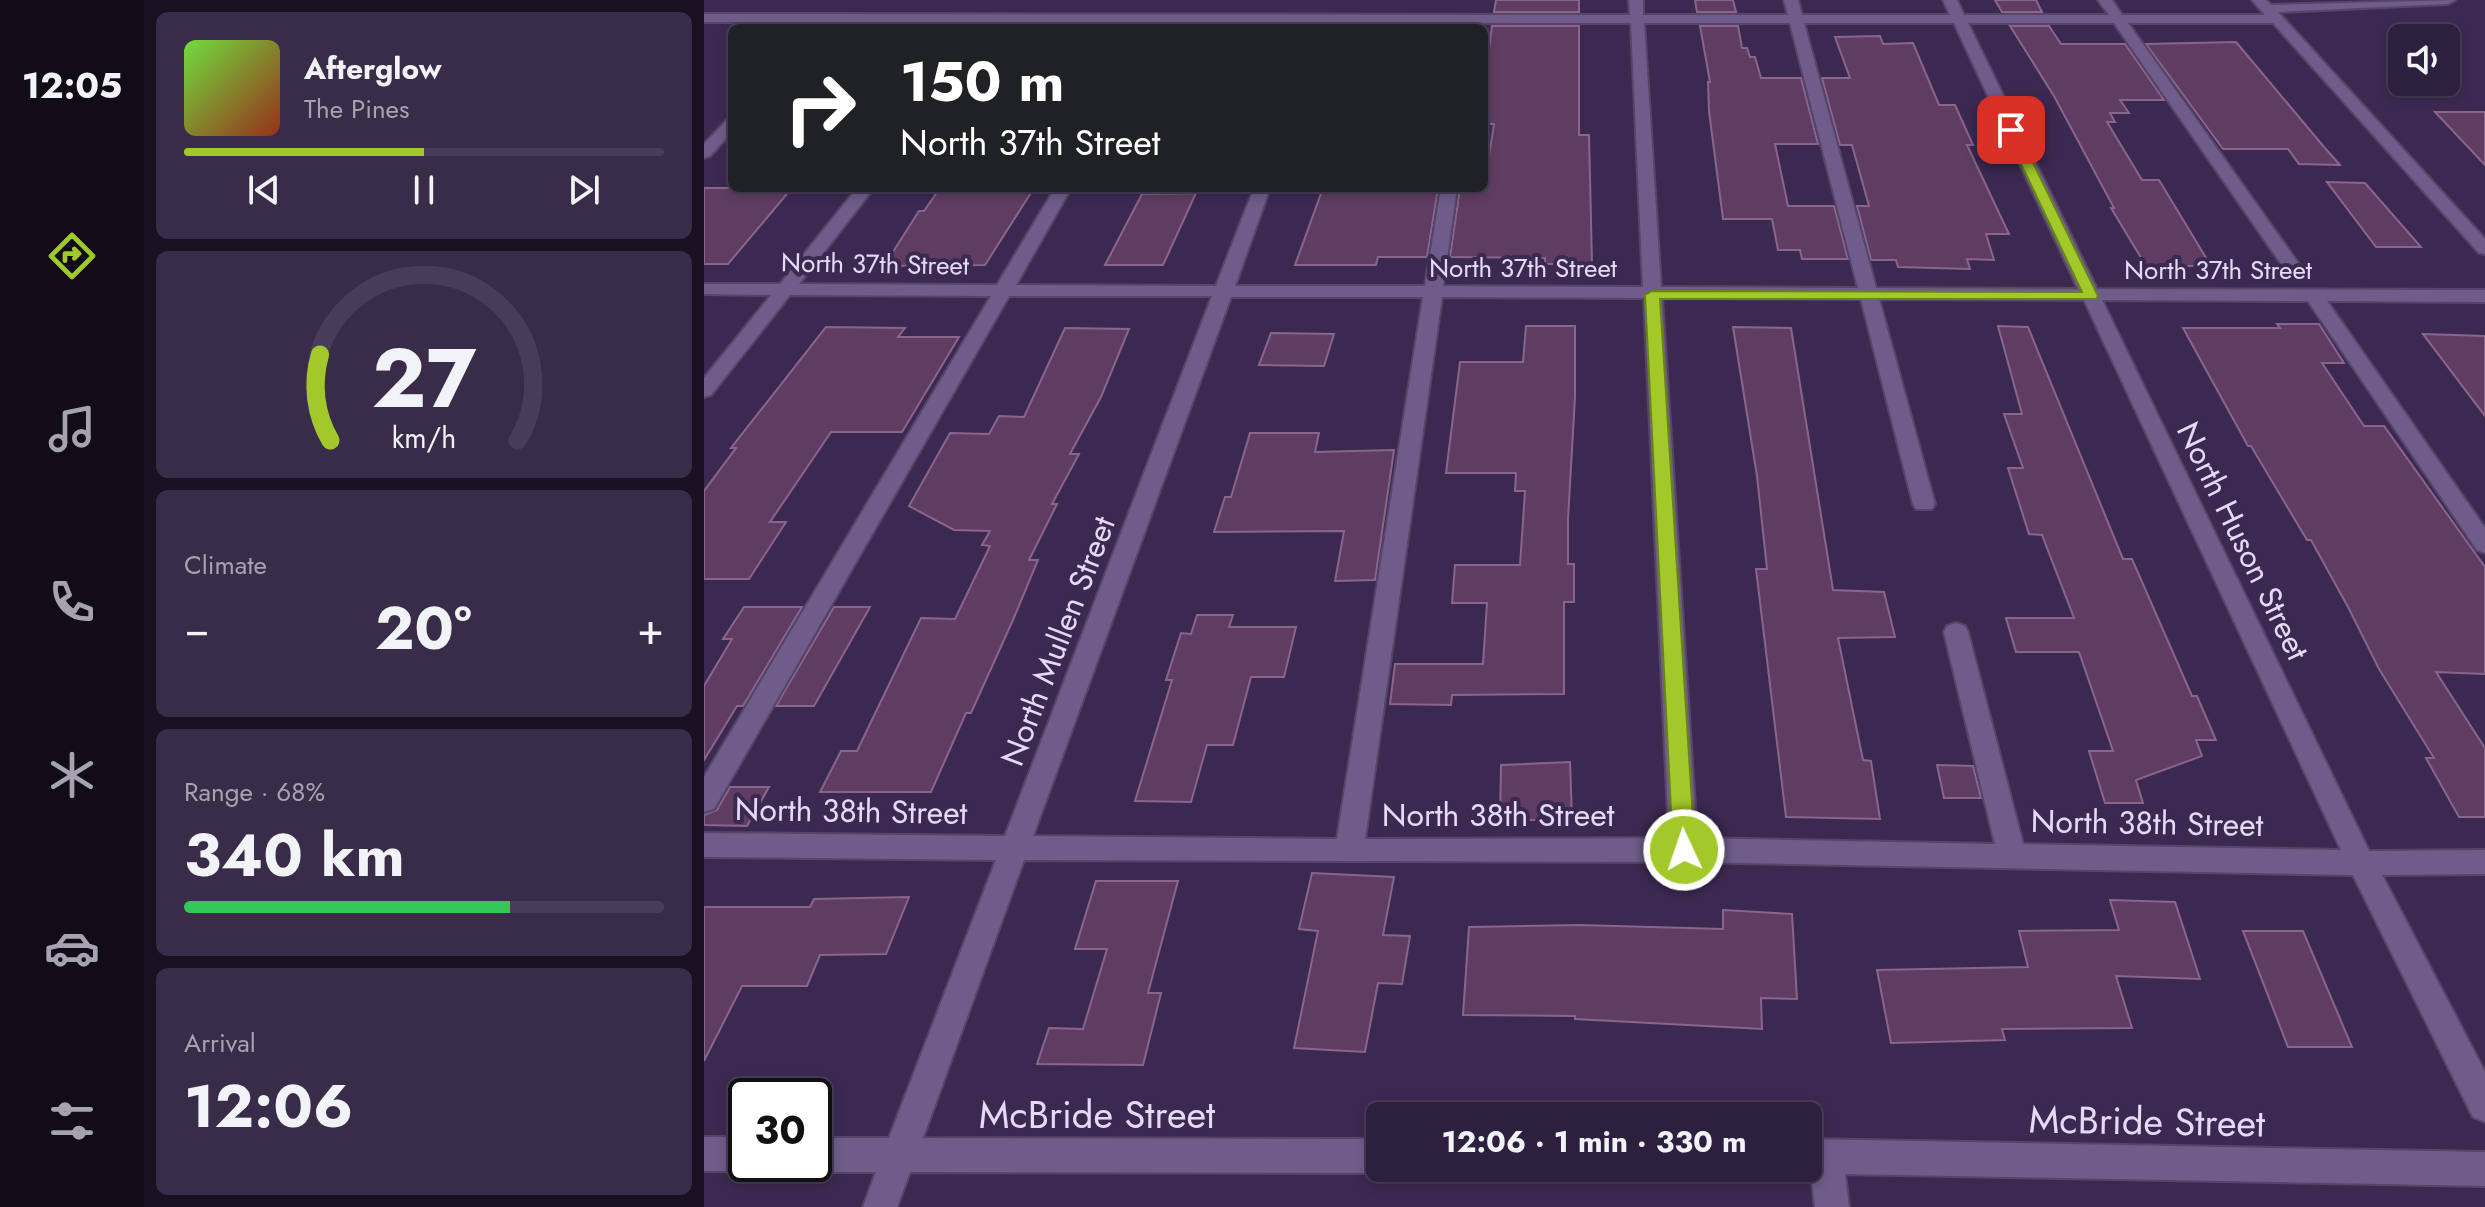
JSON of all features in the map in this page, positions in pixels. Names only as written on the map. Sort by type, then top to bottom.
[{"type":"street","points":[[704,9],[715,0]]},
{"type":"street","points":[[997,23],[1016,0]]},
{"type":"street","points":[[1158,24],[1172,0]]},
{"type":"street","points":[[1320,24],[1330,0]]},
{"type":"street","points":[[1476,24],[1480,0]]},
{"type":"street","points":[[1791,0],[1924,504]]},
{"type":"street","points":[[2105,0],[2292,267]]},
{"type":"street","points":[[704,18],[818,23],[1476,24],[1636,10],[1796,19],[1954,9],[2118,19],[2448,0]]},
{"type":"street","name":"North Huson Street","points":[[1954,9],[2361,863],[2485,1106]]},
{"type":"street","points":[[2267,9],[2485,249]]},
{"type":"street","points":[[1636,10],[1684,850]]},
{"type":"street","points":[[704,153],[728,127]]},
{"type":"street","points":[[704,391],[863,192]]},
{"type":"street","points":[[704,801],[1061,192]]},
{"type":"street","name":"North Mullen Street","points":[[880,1207],[1017,850],[1261,192]]},
{"type":"street","points":[[1349,851],[1448,192]]},
{"type":"street","name":"North 37th Street","points":[[704,289],[1871,296],[2485,296]]},
{"type":"street","points":[[2314,296],[2485,545]]},
{"type":"street","points":[[1956,632],[2012,856]]},
{"type":"street","name":"North 38th Street","points":[[704,845],[1017,850],[1684,850],[2361,863],[2485,862]]},
{"type":"street","points":[[704,1154],[728,1154]]},
{"type":"street","name":"McBride Street","points":[[832,1155],[1366,1156]]},
{"type":"street","name":"McBride Street","points":[[1822,1156],[2485,1169]]},
{"type":"street","points":[[1822,1173],[1832,1207]]},
{"type":"building","points":[[1496,0],[1579,0],[1579,12],[1494,12]]},
{"type":"building","points":[[1695,0],[1733,0],[1736,12],[1697,12]]},
{"type":"building","points":[[1995,0],[2036,0],[2042,12],[2002,12]]},
{"type":"building","points":[[1492,26],[1579,26],[1579,135],[1589,135],[1592,264],[1545,264],[1545,258],[1450,257],[1459,192],[1488,192],[1488,162],[1494,124],[1488,124],[1488,57]]},
{"type":"building","points":[[1700,26],[1738,26],[1742,48],[1747,48],[1750,57],[1755,57],[1761,78],[1801,78],[1818,144],[1775,144],[1788,206],[1834,206],[1848,259],[1802,259],[1800,250],[1778,250],[1772,219],[1723,219],[1709,111],[1710,82]]},
{"type":"building","points":[[2010,26],[2049,26],[2061,44],[2125,44],[2164,100],[2120,100],[2129,113],[2110,113],[2115,122],[2107,122],[2142,180],[2159,180],[2211,266],[2146,266],[2111,208],[2114,208],[2054,96]]},
{"type":"building","points":[[1880,36],[1883,44],[1913,43],[1939,105],[1955,105],[1973,145],[1967,145],[2009,234],[1986,234],[1994,260],[1967,259],[1970,269],[1898,267],[1896,260],[1871,260],[1857,206],[1869,206],[1852,145],[1840,145],[1822,78],[1850,78],[1835,37]]},
{"type":"building","points":[[2236,42],[2340,165],[2299,164],[2288,149],[2223,149],[2146,44]]},
{"type":"building","points":[[2435,112],[2485,112],[2485,165]]},
{"type":"building","points":[[2327,182],[2365,183],[2421,247],[2376,247]]},
{"type":"building","points":[[704,188],[728,188],[728,192],[789,192],[728,264],[704,264]]},
{"type":"building","points":[[937,192],[1031,192],[985,265],[884,266],[919,211],[924,211]]},
{"type":"building","points":[[1322,192],[1437,192],[1427,257],[1378,257],[1376,265],[1295,265]]},
{"type":"building","points":[[1196,193],[1163,265],[1105,265],[1142,194]]},
{"type":"building","points":[[2277,324],[2319,324],[2344,363],[2322,363],[2364,426],[2384,426],[2485,567],[2485,674],[2436,672],[2485,748],[2485,817],[2459,817],[2426,758],[2434,758],[2379,669],[2311,540],[2307,540],[2251,446],[2248,446],[2183,328],[2280,328]]},
{"type":"building","points":[[1526,326],[1575,326],[1575,397],[1568,519],[1568,564],[1574,564],[1574,602],[1564,602],[1564,694],[1452,695],[1451,705],[1390,704],[1395,664],[1483,664],[1487,603],[1452,603],[1455,565],[1520,565],[1525,491],[1515,491],[1516,473],[1446,473],[1460,362],[1523,362]]},
{"type":"building","points":[[1998,326],[2028,327],[2123,559],[2132,559],[2192,696],[2197,696],[2216,740],[2196,740],[2202,756],[2136,780],[2143,803],[2105,803],[2089,751],[2113,751],[2079,652],[2016,652],[2006,618],[2074,618],[2042,535],[2029,534],[2008,468],[2023,468],[2004,414],[2022,414]]},
{"type":"building","points":[[826,327],[905,328],[898,337],[959,337],[902,432],[831,432],[770,522],[786,522],[749,579],[704,579],[704,491],[736,448],[731,448]]},
{"type":"building","points":[[1733,327],[1791,328],[1833,590],[1884,592],[1895,637],[1838,638],[1863,760],[1871,761],[1880,819],[1786,817],[1756,569],[1767,569],[1757,476]]},
{"type":"building","points":[[1065,328],[1129,329],[1101,397],[1070,454],[1079,454],[1052,504],[1057,504],[1029,560],[1038,560],[1013,620],[971,713],[966,713],[931,792],[820,792],[841,751],[857,751],[921,618],[955,619],[990,546],[982,545],[990,531],[954,530],[909,506],[950,433],[989,434],[999,416],[1024,417]]},
{"type":"building","points":[[1271,333],[1334,334],[1324,366],[1259,365]]},
{"type":"building","points":[[2423,334],[2485,336],[2485,416]]},
{"type":"building","points":[[1250,433],[1319,433],[1315,452],[1394,450],[1375,580],[1335,581],[1344,531],[1214,532],[1225,497],[1231,497]]},
{"type":"building","points":[[744,607],[802,607],[743,706],[737,706],[704,760],[704,686],[732,639],[723,639]]},
{"type":"building","points":[[834,607],[870,607],[814,706],[776,706]]},
{"type":"building","points":[[1197,615],[1233,615],[1229,627],[1296,627],[1284,677],[1251,677],[1233,745],[1207,745],[1191,802],[1135,801],[1172,680],[1166,680],[1181,633],[1191,634]]},
{"type":"building","points":[[1570,762],[1572,819],[1500,821],[1501,765]]},
{"type":"building","points":[[1937,765],[1973,766],[1981,798],[1944,798]]},
{"type":"building","points":[[730,787],[769,787],[747,826],[704,825],[704,815],[717,810]]},
{"type":"building","points":[[1312,873],[1394,877],[1383,935],[1410,936],[1402,984],[1378,983],[1365,1052],[1294,1048],[1318,931],[1299,929]]},
{"type":"building","points":[[1096,881],[1178,881],[1148,993],[1161,993],[1143,1065],[1037,1064],[1049,1028],[1083,1029],[1107,949],[1075,949]]},
{"type":"building","points":[[909,897],[886,954],[820,955],[807,986],[742,986],[704,1061],[704,907],[810,907],[814,899]]},
{"type":"building","points":[[2110,900],[2175,902],[2200,979],[2116,976],[2132,1028],[2002,1029],[2005,1040],[1891,1043],[1877,970],[2028,967],[2019,931],[2119,930]]},
{"type":"building","points":[[1723,910],[1792,914],[1797,999],[1761,998],[1762,1029],[1575,1019],[1575,1016],[1463,1015],[1469,927],[1579,925],[1723,929]]},
{"type":"building","points":[[2243,931],[2303,931],[2352,1047],[2288,1047]]},
{"type":"route","points":[[1684,850],[1652,295],[2091,296],[2011,130]]}]
